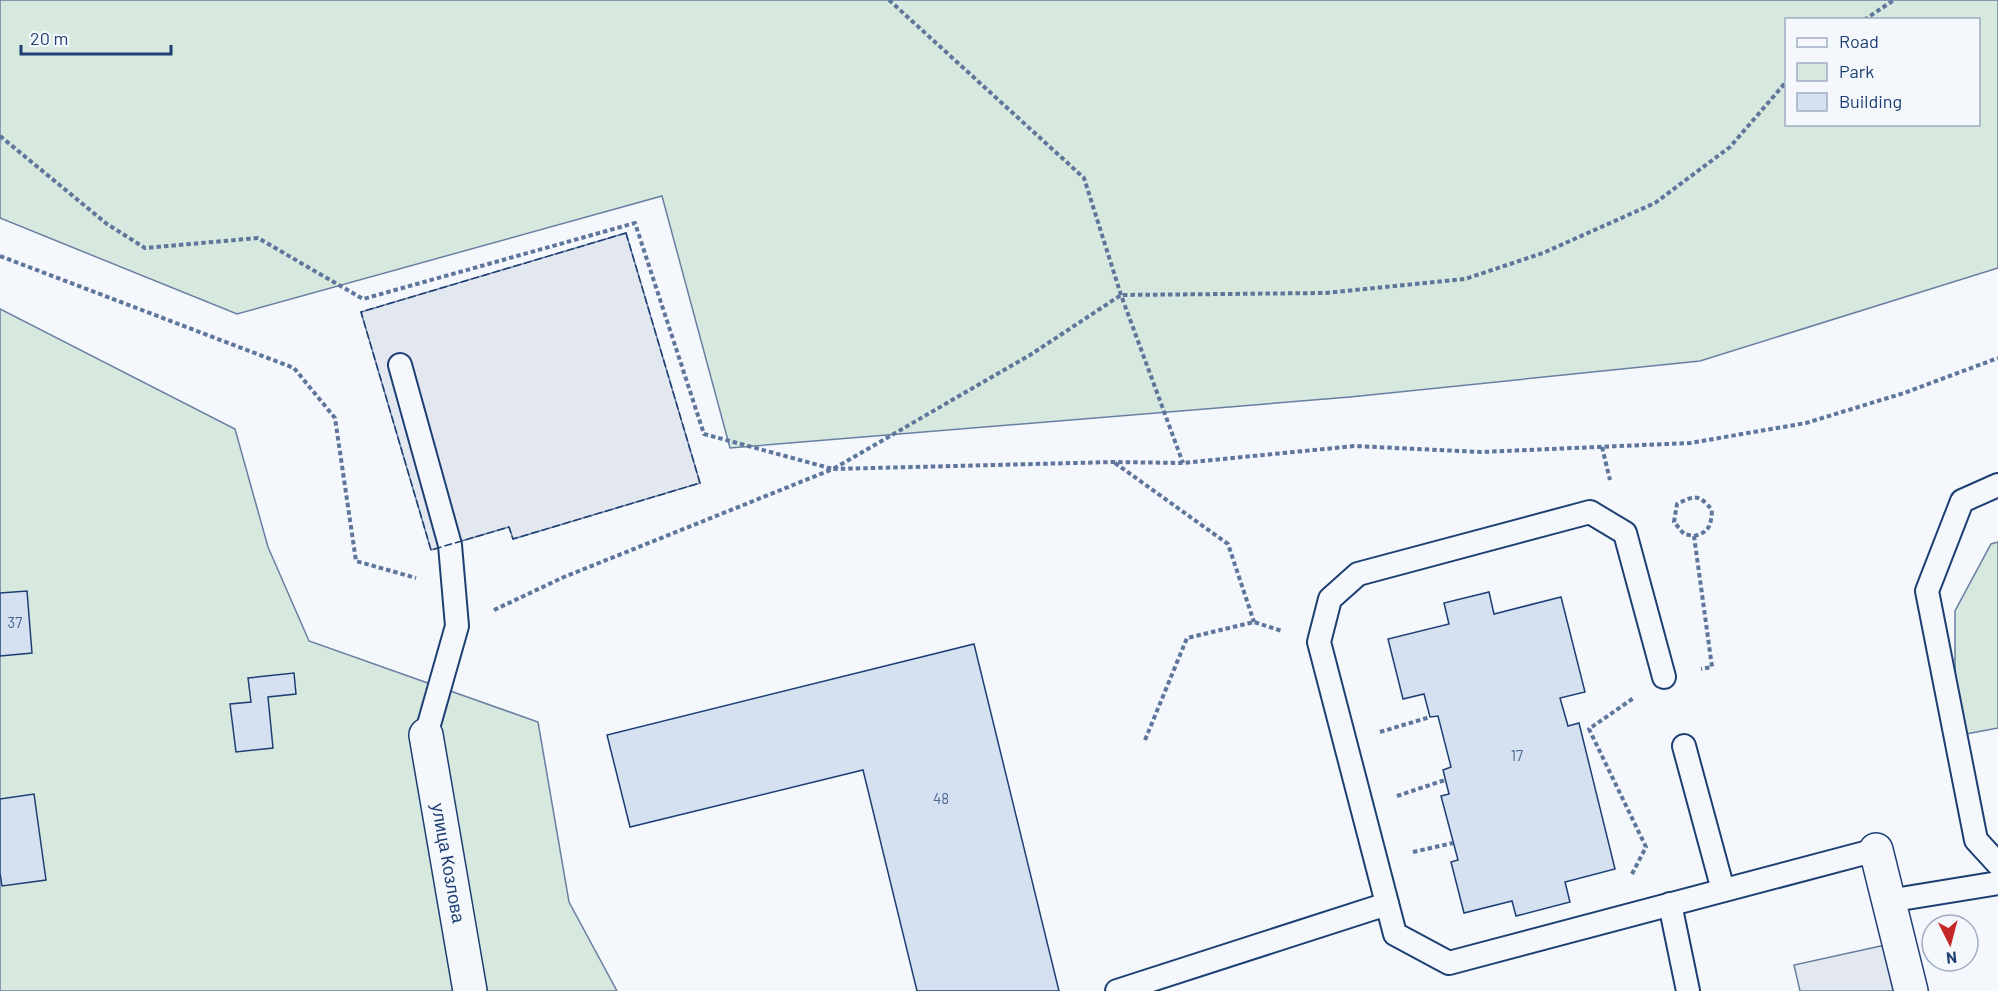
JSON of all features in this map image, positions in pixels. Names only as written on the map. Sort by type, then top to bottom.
[{"type":"street","name":"улица Козлова","points":[[426,735],[470,991]]},
{"type":"street","points":[[1876,850],[1911,991]]},
{"type":"lane","points":[[400,365],[450,545],[458,626],[426,735]]},
{"type":"lane","points":[[1998,485],[1962,501],[1927,591],[1976,840],[1998,864]]},
{"type":"lane","points":[[1664,677],[1624,533],[1590,512],[1358,574],[1330,599],[1319,642],[1395,934],[1449,963],[1876,850]]},
{"type":"lane","points":[[1684,746],[1723,890]]},
{"type":"lane","points":[[1888,901],[1998,883]]},
{"type":"lane","points":[[1117,991],[1387,904]]},
{"type":"lane","points":[[1670,904],[1688,991]]},
{"type":"path","points":[[889,0],[1084,178],[1121,295],[1184,463]]},
{"type":"path","points":[[1867,18],[1894,0]]},
{"type":"path","points":[[458,626],[564,577],[833,469],[1030,355],[1121,295],[1326,293],[1465,279],[1543,253],[1655,203],[1730,147],[1785,83]]},
{"type":"path","points":[[0,136],[107,224],[145,248],[258,238],[363,299],[635,223],[704,434],[833,469],[1114,462],[1184,463],[1354,446],[1481,452],[1690,443],[1806,423],[1904,393],[1998,358]]},
{"type":"path","points":[[0,256],[294,368],[335,417],[356,561],[454,589]]},
{"type":"path","points":[[1114,462],[1228,544],[1254,622]]},
{"type":"path","points":[[1691,497],[1702,499],[1712,510],[1711,525],[1702,534],[1694,536],[1684,534],[1674,522],[1677,504],[1691,497]]},
{"type":"path","points":[[1629,880],[1646,847],[1589,729],[1664,677],[1713,667],[1694,536]]},
{"type":"path","points":[[1145,740],[1187,638],[1254,622],[1319,642]]},
{"type":"path","points":[[1345,742],[1430,717]]},
{"type":"path","points":[[1394,797],[1445,780]]},
{"type":"path","points":[[1409,853],[1453,843]]},
{"type":"green space","points":[[0,0],[1998,0],[1998,268],[1700,361],[1350,397],[730,448],[662,196],[237,314],[0,218]]},
{"type":"green space","points":[[0,309],[235,429],[268,547],[309,641],[538,722],[569,902],[617,991],[0,991]]},
{"type":"green space","points":[[1998,542],[1998,728],[1955,736],[1955,611],[1991,544]]},
{"type":"shaded area","points":[[626,233],[700,483],[513,539],[509,527],[431,550],[361,312]]},
{"type":"shaded area","points":[[1899,942],[1911,991],[1800,991],[1794,965]]},
{"type":"building","points":[[27,591],[32,653],[0,656],[0,593]]},
{"type":"building","points":[[1489,592],[1494,614],[1561,597],[1585,692],[1560,698],[1568,726],[1579,723],[1615,869],[1565,882],[1570,902],[1516,916],[1512,901],[1464,913],[1451,862],[1458,860],[1441,796],[1449,794],[1443,770],[1451,767],[1438,716],[1430,717],[1424,694],[1403,699],[1388,639],[1449,624],[1444,603]]},
{"type":"building","points":[[974,644],[1059,991],[917,991],[863,770],[630,827],[607,735]]},
{"type":"building","points":[[294,673],[296,694],[268,697],[273,748],[236,752],[230,704],[251,702],[248,678]]},
{"type":"building","points":[[34,794],[46,880],[2,886],[0,799]]},
{"type":"fence","points":[[626,233],[700,483],[513,539],[509,527],[431,550],[361,312],[626,233]]}]
